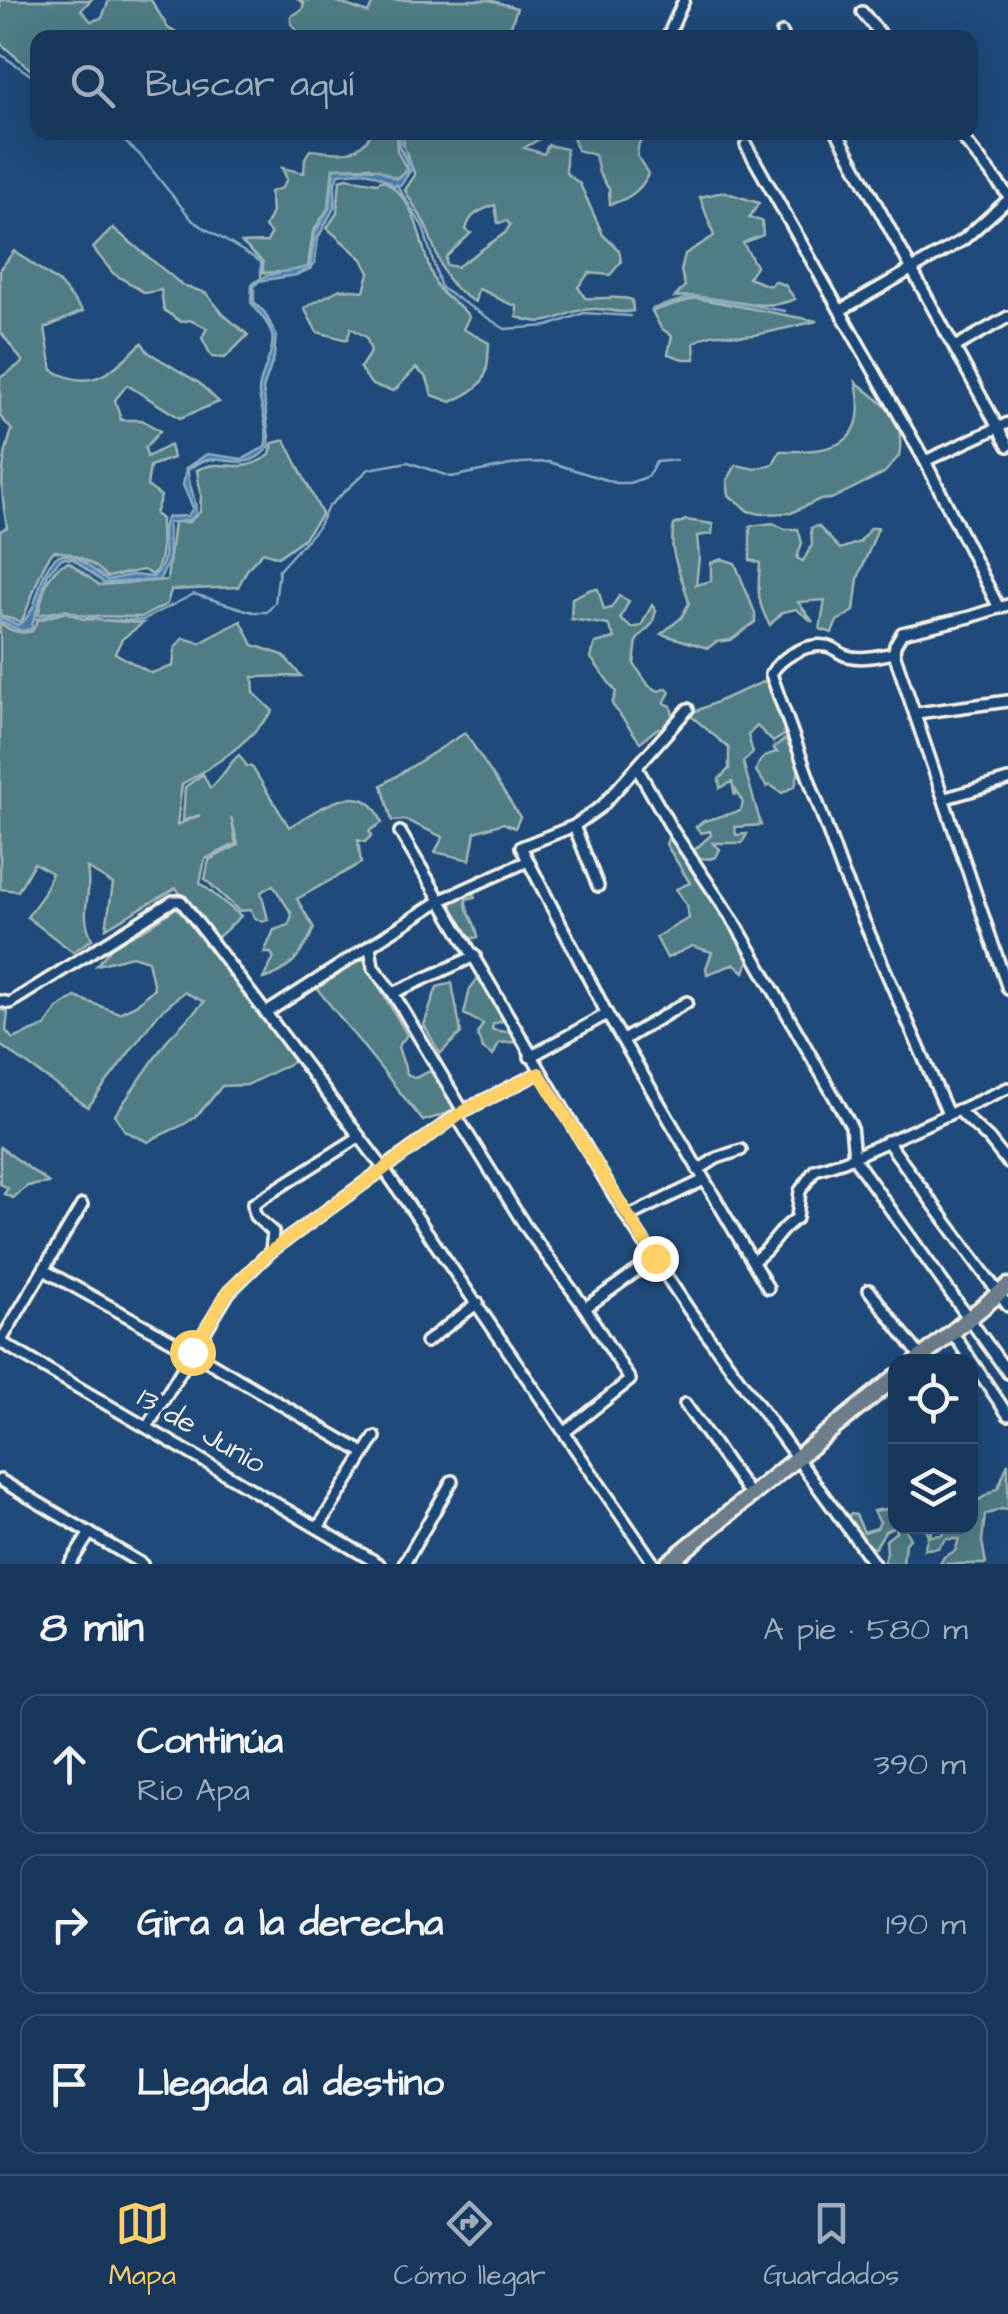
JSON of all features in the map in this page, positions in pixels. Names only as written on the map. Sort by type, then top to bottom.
[{"type":"main road","points":[[924,1354],[1005,1295]]},
{"type":"main road","points":[[667,1564],[888,1384]]},
{"type":"street","points":[[671,30],[684,0]]},
{"type":"street","points":[[862,12],[877,30]]},
{"type":"street","points":[[841,140],[1008,446]]},
{"type":"street","points":[[842,310],[963,240],[1008,198],[964,140]]},
{"type":"street","points":[[746,145],[842,310],[1004,606],[902,632],[894,653],[1005,970],[1008,989]]},
{"type":"street","points":[[955,346],[1008,317]]},
{"type":"street","points":[[925,461],[1008,422]]},
{"type":"street","points":[[894,653],[871,658],[845,656],[821,645],[781,659],[771,674],[843,873],[953,1112],[989,1140],[1008,1163]]},
{"type":"street","points":[[917,714],[1008,701]]},
{"type":"street","points":[[688,709],[602,806],[574,826],[521,848],[607,1014],[768,1288]]},
{"type":"street","points":[[637,768],[673,831],[738,928],[851,1126],[854,1156],[1008,1373]]},
{"type":"street","points":[[946,798],[1008,780]]},
{"type":"street","points":[[574,826],[598,886]]},
{"type":"street","points":[[400,832],[627,1217],[796,1460],[874,1564]]},
{"type":"street","points":[[266,1014],[441,900],[528,860]]},
{"type":"street","points":[[0,1000],[10,1003],[181,901],[384,1169],[654,1564]]},
{"type":"street","points":[[370,946],[373,966],[392,993],[496,1182],[585,1308],[630,1380],[566,1431]]},
{"type":"street","points":[[392,993],[475,956]]},
{"type":"street","points":[[623,1040],[687,1002]]},
{"type":"street","points":[[530,1057],[607,1014]]},
{"type":"street","points":[[147,1427],[228,1292],[271,1251],[460,1114],[539,1073]]},
{"type":"street","points":[[752,1262],[767,1251],[780,1229],[797,1218],[800,1191],[815,1170],[1008,1088]]},
{"type":"street","points":[[271,1251],[273,1232],[255,1216],[253,1204],[360,1137]]},
{"type":"street","points":[[887,1142],[1005,1295]]},
{"type":"street","points":[[627,1217],[701,1175],[717,1158],[740,1150]]},
{"type":"street","points":[[2,1339],[82,1205]]},
{"type":"street","points":[[585,1308],[655,1258]]},
{"type":"street","points":[[44,1270],[364,1454]]},
{"type":"street","points":[[869,1290],[914,1354]]},
{"type":"street","points":[[426,1342],[478,1303]]},
{"type":"street","points":[[952,1332],[1008,1415]]},
{"type":"street","name":"13 de Junio","points":[[2,1339],[8,1347],[379,1564]]},
{"type":"street","points":[[686,1404],[752,1496]]},
{"type":"street","points":[[318,1528],[374,1436]]},
{"type":"street","points":[[0,1480],[142,1564]]},
{"type":"street","points":[[404,1564],[452,1481]]},
{"type":"street","points":[[70,1564],[90,1533]]},
{"type":"green space","points":[[0,0],[91,0],[81,10],[91,21],[102,18],[109,0],[151,0],[172,30],[30,30],[30,69],[0,43]]},
{"type":"green space","points":[[299,0],[332,0],[368,13],[374,0],[490,0],[517,8],[509,30],[296,30],[291,16],[302,10],[304,4]]},
{"type":"green space","points":[[396,140],[397,151],[407,170],[396,178],[370,167],[333,168],[329,207],[313,232],[308,267],[263,273],[263,262],[242,243],[267,242],[271,234],[265,227],[272,212],[270,192],[282,188],[287,179],[282,168],[304,173],[310,150],[352,151],[365,142]]},
{"type":"green space","points":[[404,140],[538,140],[524,148],[544,154],[548,145],[566,149],[566,173],[580,184],[603,235],[619,250],[621,262],[610,275],[589,273],[578,287],[585,298],[632,300],[633,311],[583,310],[550,321],[530,321],[517,317],[517,306],[478,289],[475,302],[463,295],[442,269],[425,225],[405,190],[415,175]],"holes":[[[495,205],[498,223],[507,221],[510,225],[505,233],[457,267],[446,265],[446,257],[471,233],[466,230],[476,213]]]},
{"type":"green space","points":[[574,140],[643,140],[637,155],[648,174],[638,190],[610,204],[609,189],[599,173],[595,155],[577,150]]},
{"type":"green space","points":[[340,180],[377,183],[383,180],[396,190],[413,215],[436,284],[469,317],[463,329],[489,343],[483,380],[451,402],[432,395],[427,378],[416,368],[394,391],[372,385],[360,368],[371,351],[366,337],[351,328],[347,340],[317,332],[304,308],[340,289],[364,291],[369,273],[362,259],[327,228],[337,213]]},
{"type":"green space","points":[[724,192],[759,203],[749,218],[762,221],[763,235],[743,243],[756,266],[748,278],[770,286],[774,281],[785,285],[795,299],[766,305],[675,297],[685,286],[681,271],[685,254],[714,236],[700,197]]},
{"type":"green space","points":[[113,228],[182,285],[206,293],[248,335],[225,358],[212,357],[202,338],[207,328],[190,320],[181,322],[164,310],[161,290],[145,293],[113,273],[93,248]]},
{"type":"green space","points":[[14,251],[58,282],[83,311],[45,328],[52,370],[80,380],[102,376],[142,343],[148,352],[199,383],[219,402],[180,418],[127,385],[115,400],[121,420],[142,420],[160,431],[145,448],[147,457],[170,445],[173,458],[150,466],[147,486],[161,496],[155,514],[161,519],[157,569],[153,575],[143,570],[107,577],[83,559],[54,551],[44,565],[21,622],[0,615],[0,531],[7,527],[2,478],[12,430],[0,416],[0,378],[23,362],[0,331],[0,270]]},
{"type":"green space","points":[[696,298],[817,321],[754,335],[710,335],[694,343],[695,359],[668,354],[672,336],[661,328],[652,311]]},
{"type":"green space","points":[[856,382],[891,412],[899,430],[899,456],[884,473],[791,513],[748,511],[729,495],[727,481],[736,465],[755,469],[773,464],[780,451],[831,447],[852,433],[859,404]]},
{"type":"green space","points":[[285,440],[322,514],[303,539],[278,557],[263,552],[238,587],[171,590],[167,604],[142,617],[85,616],[65,610],[38,615],[50,576],[69,562],[99,585],[167,580],[174,522],[189,522],[200,512],[197,470],[258,462],[270,455],[273,443]]},
{"type":"green space","points":[[686,520],[713,524],[712,534],[697,536],[696,585],[711,581],[711,563],[722,559],[735,563],[755,613],[755,622],[731,640],[716,642],[708,648],[661,634],[681,618],[689,603],[672,536],[674,525]]},
{"type":"green space","points":[[773,523],[785,529],[798,529],[802,543],[797,558],[803,561],[812,545],[811,528],[818,526],[840,549],[860,542],[870,528],[878,528],[858,578],[854,611],[837,621],[832,633],[820,629],[825,600],[798,602],[813,622],[796,609],[783,612],[770,625],[765,617],[759,595],[760,563],[750,560],[750,526]]},
{"type":"green space","points":[[598,589],[604,610],[611,608],[619,596],[629,601],[620,619],[632,628],[641,626],[652,605],[656,611],[652,624],[637,640],[634,664],[649,686],[659,691],[667,688],[670,692],[664,703],[671,706],[674,721],[669,728],[658,728],[640,742],[612,704],[616,692],[591,658],[595,643],[615,638],[608,625],[571,619],[572,598]]},
{"type":"green space","points":[[66,612],[83,619],[143,623],[122,639],[115,653],[151,673],[173,666],[175,648],[183,638],[200,643],[241,621],[253,645],[283,655],[301,676],[253,677],[254,693],[273,711],[231,752],[182,784],[177,825],[200,815],[183,821],[185,787],[203,774],[210,788],[239,755],[252,767],[289,827],[340,800],[365,800],[375,808],[382,823],[369,831],[372,835],[365,842],[358,840],[361,863],[297,899],[314,928],[300,953],[281,972],[263,979],[274,958],[271,953],[264,953],[274,930],[289,925],[292,914],[273,885],[261,892],[268,920],[262,922],[251,910],[239,911],[205,879],[209,860],[238,845],[231,817],[236,844],[205,859],[200,883],[241,916],[216,939],[176,888],[106,928],[113,884],[87,868],[86,919],[92,939],[73,952],[27,917],[43,895],[52,873],[34,863],[18,891],[0,889],[0,622],[15,631],[28,632],[38,620]]},
{"type":"green space","points":[[765,681],[779,706],[784,735],[773,742],[757,726],[748,735],[753,753],[743,762],[761,825],[735,827],[736,835],[747,834],[742,843],[713,843],[720,849],[716,857],[700,858],[691,853],[711,835],[710,831],[701,833],[696,827],[740,811],[743,803],[736,790],[735,796],[732,782],[720,788],[719,779],[729,769],[729,748],[689,714]]},
{"type":"green space","points":[[465,733],[520,817],[515,828],[503,823],[475,832],[470,860],[435,852],[443,837],[406,820],[392,821],[382,785]]},
{"type":"green space","points":[[785,739],[800,766],[795,786],[782,793],[767,787],[756,771],[761,761],[777,752],[773,748]]},
{"type":"green space","points":[[669,836],[751,954],[744,972],[735,964],[707,974],[712,952],[692,946],[667,958],[656,937],[689,918],[687,906],[676,889],[690,883],[666,844]]},
{"type":"green space","points":[[472,887],[475,897],[466,899],[466,904],[478,937],[470,939],[442,899]]},
{"type":"green space","points":[[179,906],[295,1061],[247,1085],[222,1086],[191,1119],[148,1142],[125,1131],[115,1115],[168,1039],[204,1002],[184,992],[158,1014],[88,1107],[0,1045],[0,1009],[8,1012],[6,1031],[13,1039],[45,1026],[58,1008],[75,997],[119,1013],[136,1005],[154,988],[148,961],[132,956],[97,965],[114,944]]},
{"type":"green space","points":[[362,957],[407,1035],[398,1047],[407,1074],[415,1078],[430,1071],[458,1110],[423,1121],[315,986]]},
{"type":"green space","points":[[482,972],[490,979],[482,984],[505,1020],[493,1024],[492,1030],[516,1033],[514,1042],[499,1043],[493,1056],[483,1049],[477,1034],[483,1024],[464,1014],[470,989]]},
{"type":"green space","points":[[452,983],[461,1033],[440,1054],[424,1025],[437,987]]},
{"type":"green space","points":[[0,1147],[49,1183],[27,1186],[13,1198],[4,1194],[8,1188],[0,1184]]},
{"type":"green space","points":[[1008,1463],[1008,1510],[985,1515],[982,1541],[986,1564],[940,1564],[955,1551],[959,1539],[946,1539],[938,1548],[924,1549],[927,1534],[978,1534],[978,1501],[998,1488]]},
{"type":"green space","points":[[888,1509],[888,1530],[875,1548],[866,1546],[846,1520],[850,1514],[856,1515],[864,1532],[877,1528],[880,1522],[873,1511]]},
{"type":"green space","points":[[894,1534],[908,1534],[910,1539],[905,1543],[903,1564],[883,1564],[886,1540]]},
{"type":"water","points":[[401,140],[400,148],[412,168],[401,185],[368,173],[339,174],[335,206],[318,238],[315,263],[296,275],[259,281],[254,286],[254,302],[265,313],[276,335],[274,357],[263,389],[270,446],[249,461],[209,460],[188,470],[195,514],[187,520],[168,523],[169,561],[159,580],[104,583],[73,559],[62,558],[48,573],[31,629],[21,631],[0,621],[0,617],[18,625],[26,618],[46,571],[59,555],[80,560],[108,580],[132,575],[153,577],[163,561],[163,532],[168,517],[188,516],[193,508],[183,485],[186,468],[207,454],[243,459],[265,447],[259,387],[273,341],[268,325],[251,302],[252,285],[271,274],[310,266],[315,233],[330,206],[334,168],[378,169],[396,179],[408,171],[398,144]]},
{"type":"waterway","points":[[0,54],[30,75]]},
{"type":"waterway","points":[[123,140],[193,221],[261,262],[261,276]]},
{"type":"waterway","points":[[396,184],[423,227],[441,288],[505,329],[548,326],[584,313],[630,316]]},
{"type":"waterway","points":[[652,309],[694,296],[785,311]]},
{"type":"waterway","points":[[36,619],[63,611],[102,620],[143,620],[194,594],[253,612],[267,612],[275,603],[279,570],[318,527],[328,507],[369,469],[408,462],[451,477],[521,463],[549,462],[616,483],[629,483],[647,477],[656,462],[676,460]]},
{"type":"route","points":[[192,1352],[228,1292],[271,1251],[464,1111],[539,1073],[655,1258]]}]
